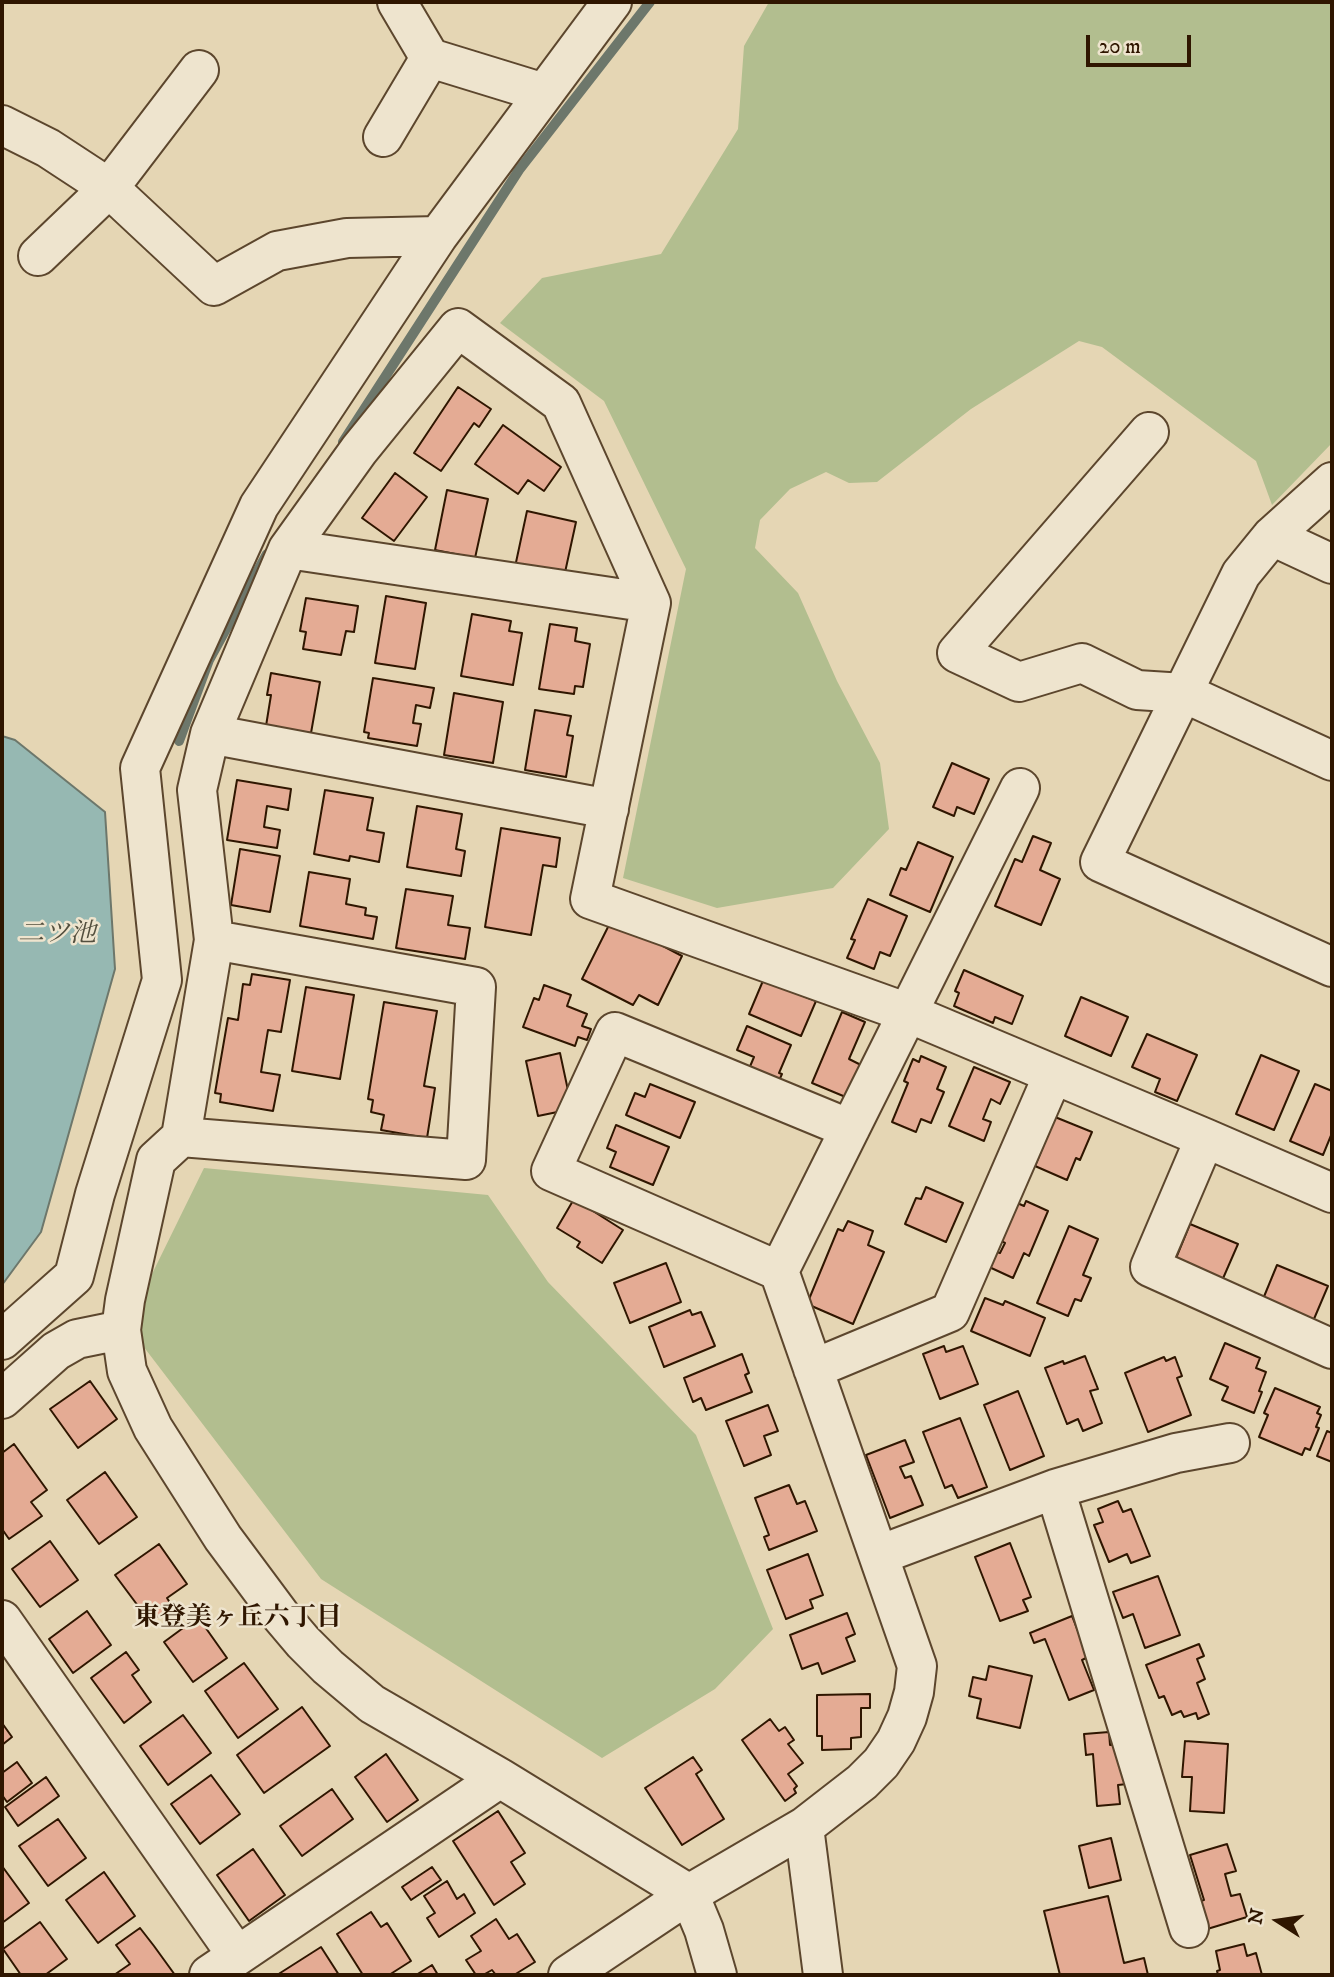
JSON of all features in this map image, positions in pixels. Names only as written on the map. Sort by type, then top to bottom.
[{"type":"street","points":[[397,2],[430,58],[544,93]]},
{"type":"street","points":[[2,1340],[74,1276],[95,1194],[162,980],[139,768],[259,506],[438,236],[612,2]]},
{"type":"street","points":[[383,137],[430,58]]},
{"type":"street","points":[[38,256],[108,188],[199,70]]},
{"type":"street","points":[[2,125],[48,148],[108,188],[214,286],[277,251],[347,238],[438,236]]},
{"type":"street","points":[[717,1975],[704,1930],[689,1894],[500,1778],[372,1704],[328,1668],[281,1616],[223,1538],[153,1428],[127,1371],[121,1330],[130,1276],[156,1160],[181,1137],[214,940],[197,790],[210,734],[288,550],[359,450],[458,328],[561,403],[651,603],[590,899],[908,1013],[1332,1194]]},
{"type":"street","points":[[1149,432],[957,653],[1019,682],[1082,663],[1137,690],[1184,692],[1332,761]]},
{"type":"street","points":[[1332,482],[1272,536],[1241,574],[1100,862],[1332,967]]},
{"type":"street","points":[[1272,536],[1332,564]]},
{"type":"street","points":[[288,550],[651,603]]},
{"type":"street","points":[[210,734],[609,809]]},
{"type":"street","points":[[568,1975],[689,1894],[804,1827],[862,1782],[881,1763],[896,1741],[914,1692],[917,1666],[779,1271],[1020,788]]},
{"type":"street","points":[[181,1137],[466,1160],[476,987],[214,940]]},
{"type":"street","points":[[779,1271],[551,1171],[615,1032],[850,1129]]},
{"type":"street","points":[[813,1369],[950,1311],[1053,1075]]},
{"type":"street","points":[[1205,1138],[1150,1267],[1332,1349]]},
{"type":"street","points":[[2,1399],[66,1345],[77,1339],[121,1330]]},
{"type":"street","points":[[879,1555],[1055,1489],[1176,1453],[1230,1443]]},
{"type":"street","points":[[1055,1489],[1189,1928]]},
{"type":"street","points":[[2,1620],[222,1965],[500,1778]]},
{"type":"street","points":[[804,1827],[823,1975]]},
{"type":"green space","points":[[769,2],[1332,2],[1332,443],[1272,505],[1256,461],[1102,347],[1079,341],[971,409],[877,482],[849,483],[826,472],[790,489],[760,520],[755,548],[798,593],[837,681],[880,763],[889,829],[833,888],[717,908],[623,878],[686,569],[604,401],[500,323],[542,278],[661,254],[738,129],[744,46]]},
{"type":"green space","points":[[204,1168],[488,1195],[548,1282],[696,1435],[773,1629],[715,1689],[602,1758],[321,1579],[127,1325]]},
{"type":"water","name":"二ツ池","points":[[2,736],[15,740],[105,812],[115,969],[41,1232],[2,1285]]},
{"type":"building","points":[[458,387],[491,409],[479,427],[474,423],[441,471],[414,453]]},
{"type":"building","points":[[503,425],[561,467],[544,491],[528,480],[518,494],[475,464]]},
{"type":"building","points":[[395,473],[427,497],[394,541],[362,518]]},
{"type":"building","points":[[447,490],[488,499],[475,558],[435,550]]},
{"type":"building","points":[[527,511],[576,522],[564,577],[515,567]]},
{"type":"building","points":[[386,596],[426,603],[415,669],[375,663]]},
{"type":"building","points":[[306,598],[358,606],[354,632],[346,631],[341,655],[303,649],[306,632],[300,631]]},
{"type":"building","points":[[472,614],[511,621],[509,631],[522,633],[513,685],[461,676]]},
{"type":"building","points":[[550,624],[577,628],[575,641],[590,644],[583,687],[575,686],[574,694],[539,689]]},
{"type":"building","points":[[271,673],[320,682],[311,733],[266,726]]},
{"type":"building","points":[[373,678],[434,688],[430,708],[416,705],[413,723],[421,724],[417,746],[368,738],[369,733],[364,732]]},
{"type":"building","points":[[454,693],[503,702],[493,763],[444,755]]},
{"type":"building","points":[[535,710],[571,716],[567,735],[573,736],[566,777],[525,770]]},
{"type":"building","points":[[952,763],[989,779],[974,814],[957,807],[954,816],[933,807]]},
{"type":"building","points":[[237,780],[291,789],[288,810],[267,806],[264,827],[280,830],[277,848],[227,840]]},
{"type":"building","points":[[325,790],[373,798],[367,830],[384,833],[379,862],[350,856],[349,861],[314,854]]},
{"type":"building","points":[[417,806],[462,814],[456,849],[465,851],[461,876],[407,867]]},
{"type":"building","points":[[501,828],[560,838],[556,867],[543,865],[531,935],[485,927]]},
{"type":"building","points":[[1033,836],[1051,843],[1040,870],[1060,879],[1041,925],[995,906],[1015,859],[1022,862]]},
{"type":"building","points":[[918,842],[953,857],[930,912],[890,895],[901,868],[906,870]]},
{"type":"building","points":[[240,849],[280,856],[270,912],[231,905]]},
{"type":"building","points":[[309,872],[350,879],[346,904],[366,908],[365,915],[377,917],[373,939],[300,926]]},
{"type":"building","points":[[406,889],[453,896],[448,925],[470,928],[465,959],[396,948]]},
{"type":"building","points":[[868,899],[907,916],[890,956],[880,952],[874,969],[847,958],[855,940],[851,939]]},
{"type":"building","points":[[614,915],[665,940],[663,946],[682,956],[658,1005],[639,995],[633,1005],[582,979]]},
{"type":"building","points":[[964,970],[1023,996],[1012,1024],[995,1017],[993,1023],[954,1006],[959,993],[955,991]]},
{"type":"building","points":[[252,974],[290,980],[281,1032],[268,1030],[261,1072],[280,1075],[273,1111],[220,1102],[221,1094],[215,1093],[228,1018],[238,1020],[243,984],[250,985]]},
{"type":"building","points":[[765,976],[788,990],[816,1001],[801,1036],[749,1014]]},
{"type":"building","points":[[544,985],[571,995],[567,1006],[587,1014],[582,1026],[591,1029],[587,1040],[578,1037],[575,1046],[523,1027],[534,998],[539,1000]]},
{"type":"building","points":[[306,987],[354,995],[340,1079],[292,1071]]},
{"type":"building","points":[[1081,997],[1128,1017],[1111,1056],[1065,1036]]},
{"type":"building","points":[[384,1002],[437,1011],[424,1086],[435,1088],[427,1138],[381,1130],[384,1115],[371,1112],[373,1100],[368,1099]]},
{"type":"building","points":[[842,1012],[865,1022],[849,1059],[861,1065],[848,1098],[812,1083]]},
{"type":"building","points":[[747,1026],[791,1045],[777,1085],[746,1076],[754,1057],[737,1050]]},
{"type":"building","points":[[1147,1034],[1197,1055],[1177,1101],[1155,1092],[1160,1079],[1132,1067]]},
{"type":"building","points":[[560,1053],[572,1109],[538,1116],[526,1061]]},
{"type":"building","points":[[1261,1055],[1299,1071],[1274,1130],[1236,1114]]},
{"type":"building","points":[[921,1056],[946,1067],[937,1089],[944,1092],[931,1123],[921,1119],[916,1132],[892,1122],[908,1083],[904,1081],[913,1059],[919,1062]]},
{"type":"building","points":[[974,1067],[1010,1082],[1000,1104],[991,1099],[983,1119],[991,1122],[984,1141],[949,1126]]},
{"type":"building","points":[[650,1084],[695,1102],[680,1138],[626,1115],[635,1093],[645,1097]]},
{"type":"building","points":[[1315,1084],[1332,1091],[1332,1133],[1323,1155],[1290,1141]]},
{"type":"building","points":[[1055,1117],[1092,1132],[1080,1160],[1076,1158],[1067,1180],[1035,1166]]},
{"type":"building","points":[[616,1125],[669,1147],[653,1185],[610,1167],[616,1152],[607,1148]]},
{"type":"building","points":[[926,1187],[963,1203],[946,1242],[905,1224],[916,1198],[921,1199]]},
{"type":"building","points":[[574,1199],[623,1230],[602,1263],[577,1247],[580,1242],[557,1228]]},
{"type":"building","points":[[1026,1201],[1048,1211],[1029,1256],[1024,1253],[1013,1278],[987,1266],[994,1251],[1000,1253],[1005,1243],[999,1240],[1015,1202],[1024,1206]]},
{"type":"building","points":[[848,1221],[873,1231],[868,1245],[884,1252],[853,1324],[807,1304],[838,1229],[843,1231]]},
{"type":"building","points":[[1190,1224],[1238,1244],[1221,1283],[1174,1263]]},
{"type":"building","points":[[1069,1226],[1098,1239],[1083,1275],[1091,1278],[1081,1301],[1075,1299],[1068,1316],[1037,1303]]},
{"type":"building","points":[[666,1263],[681,1302],[630,1323],[614,1283]]},
{"type":"building","points":[[1277,1265],[1328,1286],[1311,1326],[1263,1299]]},
{"type":"building","points":[[985,1298],[1003,1305],[1005,1301],[1045,1318],[1030,1356],[971,1331]]},
{"type":"building","points":[[690,1310],[692,1315],[701,1312],[715,1346],[664,1367],[649,1327]]},
{"type":"building","points":[[1225,1343],[1260,1358],[1256,1368],[1266,1372],[1254,1413],[1222,1400],[1228,1387],[1210,1379]]},
{"type":"building","points":[[944,1346],[946,1352],[963,1346],[978,1384],[940,1399],[923,1354]]},
{"type":"building","points":[[742,1354],[749,1373],[745,1375],[752,1392],[706,1410],[701,1398],[693,1402],[684,1378]]},
{"type":"building","points":[[1085,1356],[1098,1389],[1090,1391],[1102,1423],[1083,1431],[1078,1419],[1067,1424],[1045,1368]]},
{"type":"building","points":[[1164,1357],[1166,1361],[1175,1357],[1182,1376],[1177,1378],[1191,1415],[1148,1432],[1125,1373]]},
{"type":"building","points":[[90,1381],[117,1419],[78,1448],[50,1409]]},
{"type":"building","points":[[1275,1388],[1320,1407],[1317,1413],[1321,1415],[1316,1427],[1319,1428],[1310,1450],[1305,1448],[1302,1455],[1259,1437],[1268,1415],[1264,1413]]},
{"type":"building","points":[[1018,1391],[1044,1456],[1010,1470],[984,1405]]},
{"type":"building","points":[[768,1405],[778,1431],[764,1436],[771,1455],[744,1466],[726,1421]]},
{"type":"building","points":[[960,1418],[987,1487],[958,1498],[952,1485],[945,1488],[923,1432]]},
{"type":"building","points":[[1327,1431],[1332,1433],[1332,1462],[1317,1456]]},
{"type":"building","points":[[905,1440],[914,1462],[900,1467],[905,1478],[911,1476],[923,1505],[890,1518],[866,1455]]},
{"type":"building","points":[[14,1444],[47,1490],[31,1502],[42,1516],[9,1539],[2,1529],[2,1453]]},
{"type":"building","points":[[105,1472],[137,1517],[99,1544],[67,1500]]},
{"type":"building","points":[[789,1485],[797,1504],[805,1501],[817,1531],[769,1550],[764,1537],[769,1535],[755,1498]]},
{"type":"building","points":[[1118,1501],[1123,1512],[1131,1509],[1150,1556],[1131,1563],[1127,1554],[1109,1562],[1094,1525],[1103,1522],[1098,1509]]},
{"type":"building","points":[[50,1541],[78,1580],[40,1607],[12,1569]]},
{"type":"building","points":[[1010,1543],[1031,1597],[1023,1600],[1028,1611],[1000,1621],[975,1557]]},
{"type":"building","points":[[159,1544],[187,1584],[167,1598],[172,1606],[150,1622],[115,1575]]},
{"type":"building","points":[[808,1554],[823,1595],[810,1600],[813,1608],[786,1619],[767,1570]]},
{"type":"building","points":[[1158,1576],[1180,1635],[1145,1648],[1133,1614],[1123,1618],[1113,1592]]},
{"type":"building","points":[[87,1611],[111,1645],[73,1673],[49,1639]]},
{"type":"building","points":[[847,1613],[855,1634],[846,1638],[855,1661],[822,1674],[818,1663],[802,1669],[790,1635]]},
{"type":"building","points":[[1072,1616],[1088,1657],[1082,1660],[1094,1690],[1069,1700],[1045,1639],[1034,1643],[1030,1633]]},
{"type":"building","points":[[198,1617],[227,1658],[193,1682],[164,1642]]},
{"type":"building","points":[[1199,1644],[1204,1656],[1197,1659],[1205,1679],[1197,1683],[1209,1714],[1198,1719],[1196,1713],[1184,1717],[1181,1711],[1172,1715],[1164,1696],[1159,1698],[1146,1665]]},
{"type":"building","points":[[126,1652],[139,1670],[132,1675],[151,1702],[124,1723],[91,1678]]},
{"type":"building","points":[[244,1663],[278,1709],[238,1738],[205,1691]]},
{"type":"building","points":[[989,1666],[1032,1676],[1020,1728],[977,1718],[981,1699],[969,1696],[973,1677],[986,1680]]},
{"type":"building","points":[[870,1694],[870,1708],[861,1708],[861,1737],[851,1738],[851,1749],[822,1750],[822,1736],[817,1736],[817,1695]]},
{"type":"building","points":[[302,1707],[330,1746],[264,1793],[237,1755]]},
{"type":"building","points":[[183,1715],[211,1753],[168,1785],[140,1746]]},
{"type":"building","points":[[770,1719],[779,1731],[785,1727],[794,1740],[788,1744],[803,1763],[788,1774],[797,1786],[794,1789],[796,1793],[785,1801],[742,1740]]},
{"type":"building","points":[[2,1723],[12,1737],[2,1745]]},
{"type":"building","points":[[1109,1732],[1110,1745],[1124,1744],[1127,1784],[1118,1785],[1120,1804],[1097,1806],[1093,1754],[1086,1755],[1084,1734]]},
{"type":"building","points":[[1185,1741],[1228,1744],[1224,1813],[1190,1811],[1192,1777],[1182,1777]]},
{"type":"building","points":[[386,1754],[418,1800],[387,1822],[355,1777]]},
{"type":"building","points":[[693,1757],[702,1770],[696,1774],[724,1819],[682,1845],[645,1788]]},
{"type":"building","points":[[17,1762],[32,1783],[7,1802],[2,1795],[2,1773]]},
{"type":"building","points":[[211,1775],[240,1814],[200,1844],[171,1804]]},
{"type":"building","points":[[46,1777],[59,1796],[18,1826],[5,1807]]},
{"type":"building","points":[[332,1789],[353,1819],[302,1856],[280,1826]]},
{"type":"building","points":[[498,1811],[525,1853],[511,1862],[525,1884],[494,1905],[453,1841]]},
{"type":"building","points":[[58,1819],[86,1858],[48,1886],[19,1846]]},
{"type":"building","points":[[1111,1838],[1121,1880],[1089,1888],[1079,1846]]},
{"type":"building","points":[[1227,1844],[1236,1871],[1225,1874],[1231,1896],[1240,1894],[1247,1917],[1204,1930],[1197,1902],[1204,1900],[1190,1855]]},
{"type":"building","points":[[253,1849],[285,1895],[249,1921],[217,1875]]},
{"type":"building","points":[[2,1866],[29,1903],[2,1923]]},
{"type":"building","points":[[432,1867],[441,1880],[411,1900],[402,1887]]},
{"type":"building","points":[[104,1872],[135,1916],[98,1943],[66,1900]]},
{"type":"building","points":[[447,1881],[457,1899],[464,1894],[475,1913],[439,1937],[427,1918],[435,1913],[424,1896]]},
{"type":"building","points":[[1108,1896],[1124,1963],[1144,1958],[1148,1975],[1060,1975],[1044,1911]]},
{"type":"building","points":[[371,1912],[381,1927],[387,1923],[411,1961],[389,1975],[363,1975],[337,1934]]},
{"type":"building","points":[[496,1919],[509,1939],[517,1934],[535,1962],[514,1975],[496,1975],[492,1970],[476,1975],[466,1960],[481,1951],[471,1936]]},
{"type":"building","points":[[40,1922],[67,1959],[45,1975],[21,1975],[3,1949]]},
{"type":"building","points":[[140,1928],[175,1975],[114,1975],[130,1964],[116,1945]]},
{"type":"building","points":[[1244,1944],[1247,1956],[1256,1953],[1262,1975],[1218,1975],[1217,1971],[1220,1970],[1216,1951]]},
{"type":"building","points":[[321,1947],[339,1975],[277,1975]]},
{"type":"building","points":[[432,1965],[438,1975],[416,1975]]},
{"type":"waterway","points":[[343,442],[519,170],[650,2]]},
{"type":"waterway","points":[[179,741],[209,660],[267,554]]},
{"type":"district","name":"東登美ヶ丘六丁目","points":[[238,1620]]}]
